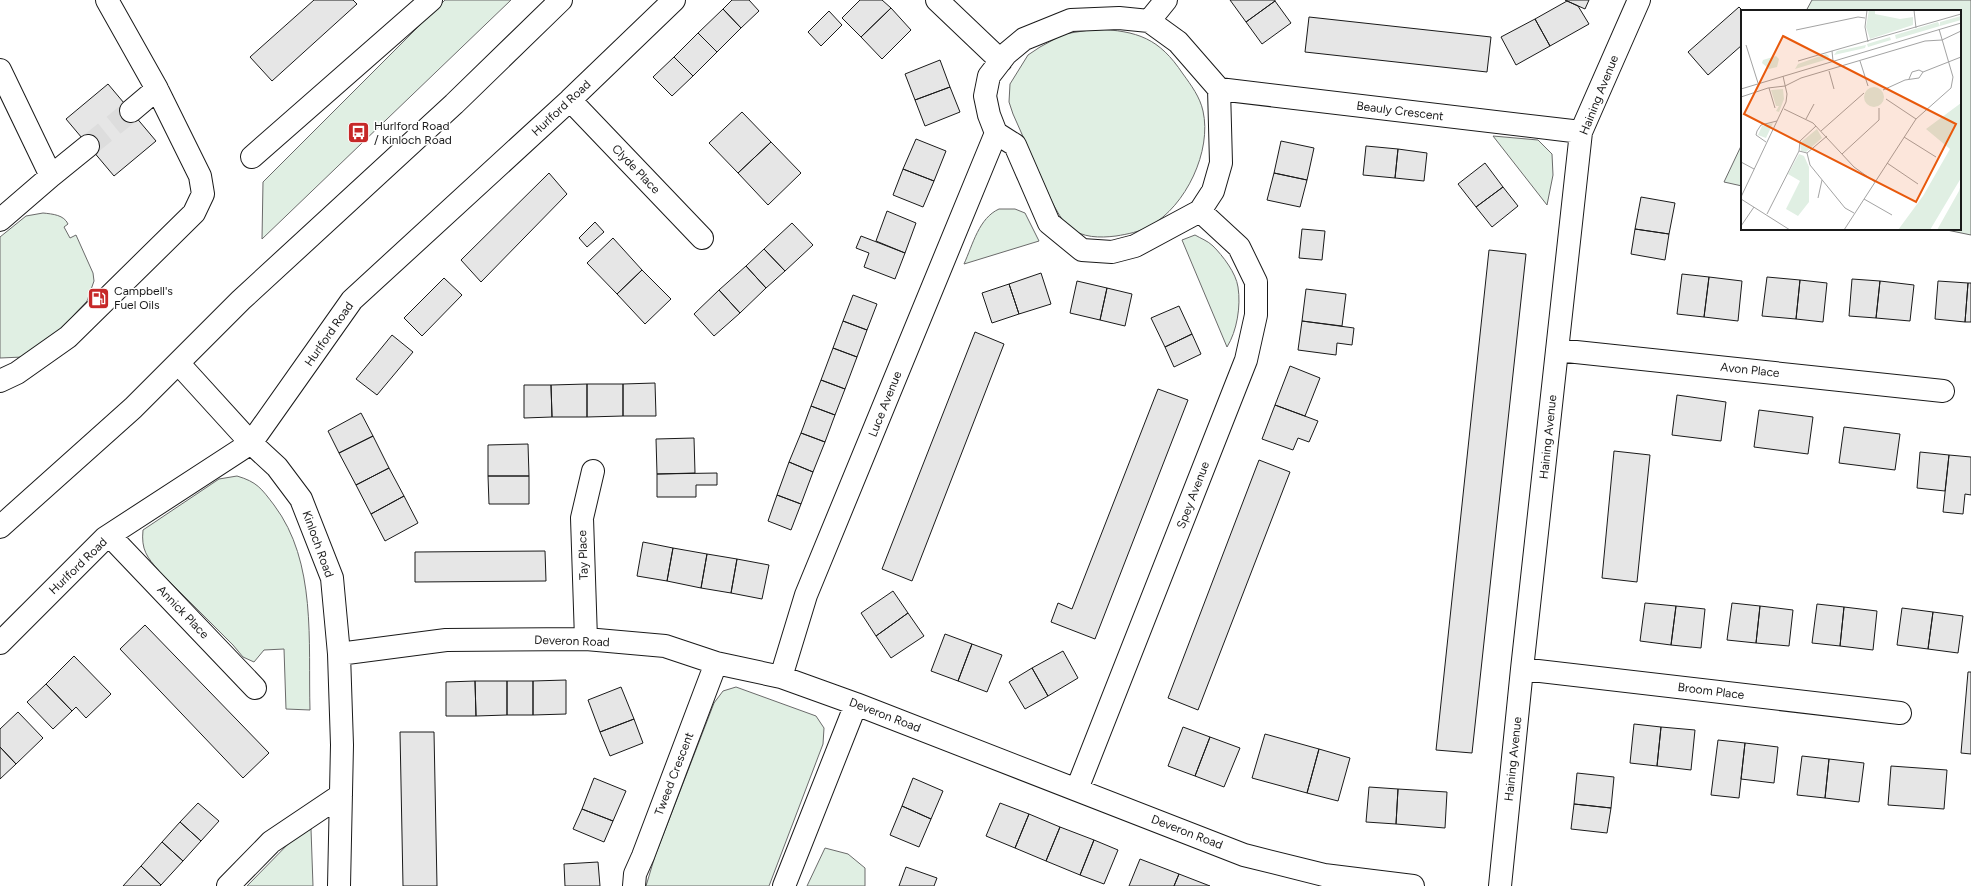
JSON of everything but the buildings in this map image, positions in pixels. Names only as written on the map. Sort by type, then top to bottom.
[{"type":"street","points":[[0,381],[17,373],[68,337],[194,213],[203,194],[200,176],[157,89],[107,0]]},
{"type":"street","points":[[252,157],[431,0]]},
{"type":"street","points":[[0,527],[133,408],[179,364],[241,300],[454,104],[561,0]]},
{"type":"street","name":"Hurlford Road","points":[[0,642],[105,538],[251,443],[352,300],[570,100],[674,0]]},
{"type":"street","points":[[936,0],[1001,61]]},
{"type":"street","points":[[1149,21],[1166,0]]},
{"type":"street","name":"Haining Avenue","points":[[1500,886],[1522,669],[1581,132],[1639,0]]},
{"type":"street","points":[[1119,18],[1149,21],[1178,42],[1219,89],[1221,163],[1213,191],[1200,211],[1135,246],[1112,252],[1082,250],[1049,223],[1015,145],[996,133],[989,115],[985,96],[989,76],[1001,61],[1024,39],[1071,20],[1119,18]]},
{"type":"street","points":[[0,70],[51,176]]},
{"type":"street","points":[[131,111],[157,89]]},
{"type":"street","name":"Beauly Crescent","points":[[1219,89],[1581,132]]},
{"type":"street","name":"Clyde Place","points":[[570,100],[702,238]]},
{"type":"street","name":"Luce Avenue","points":[[780,677],[806,595],[996,133]]},
{"type":"street","points":[[0,220],[88,146]]},
{"type":"street","name":"Spey Avenue","points":[[1077,789],[1246,360],[1256,315],[1256,282],[1239,247],[1200,211]]},
{"type":"street","name":"Avon Place","points":[[1557,350],[1943,391]]},
{"type":"street","name":"Kinloch Road","points":[[179,364],[251,443],[277,467],[302,499],[332,578],[339,654],[341,795],[339,886]]},
{"type":"street","name":"Tay Place","points":[[586,639],[582,518],[593,471]]},
{"type":"street","name":"Annick Place","points":[[110,536],[255,688]]},
{"type":"street","name":"Deveron Road","points":[[339,654],[446,640],[586,639],[665,646],[716,663],[780,677],[856,704],[1244,855],[1324,875],[1413,886]]},
{"type":"street","name":"Tweed Crescent","points":[[634,886],[635,874],[644,856],[716,663]]},
{"type":"street","name":"Broom Place","points":[[1522,669],[1900,713]]},
{"type":"street","points":[[784,886],[856,704]]},
{"type":"street","points":[[228,886],[271,842],[341,795]]},
{"type":"green space","points":[[445,0],[511,0],[262,239],[263,182]]},
{"type":"green space","points":[[1812,0],[1971,0],[1971,235],[1947,230],[1961,230],[1961,10],[1807,10]]},
{"type":"green space","points":[[1096,29],[1111,30],[1136,35],[1156,44],[1165,52],[1189,82],[1197,96],[1202,106],[1205,127],[1204,143],[1200,160],[1185,191],[1175,205],[1163,217],[1146,228],[1129,234],[1104,237],[1085,235],[1074,231],[1066,225],[1052,202],[1009,102],[1010,84],[1028,55],[1064,34]]},
{"type":"green space","points":[[1493,136],[1538,140],[1552,154],[1553,175],[1547,205]]},
{"type":"green space","points":[[1741,146],[1741,186],[1724,182]]},
{"type":"green space","points":[[999,209],[1015,209],[1025,213],[1039,241],[964,264],[977,232],[986,219]]},
{"type":"green space","points":[[43,213],[58,216],[66,221],[68,224],[64,227],[70,238],[76,235],[93,273],[94,281],[87,301],[59,331],[23,357],[0,358],[0,237],[26,216]]},
{"type":"green space","points":[[1195,235],[1209,243],[1217,250],[1235,276],[1237,282],[1239,302],[1236,326],[1227,347],[1182,240]]},
{"type":"green space","points":[[237,476],[254,483],[266,494],[288,527],[297,552],[304,577],[307,603],[309,630],[310,710],[286,709],[284,649],[264,650],[254,662],[243,657],[233,645],[159,571],[151,562],[144,548],[143,530],[219,479]]},
{"type":"green space","points":[[736,687],[816,716],[824,728],[823,744],[769,886],[646,886],[655,856],[714,703],[723,691]]},
{"type":"green space","points":[[311,829],[313,886],[247,886],[295,837]]},
{"type":"green space","points":[[825,848],[848,854],[865,868],[865,886],[807,886]]},
{"type":"tunnel","points":[[88,146],[131,111]]},
{"type":"place","name":"Hurlford Road / Kinloch Road","points":[[358,133]]},
{"type":"place","name":"Campbell's Fuel Oils","points":[[98,298]]}]
